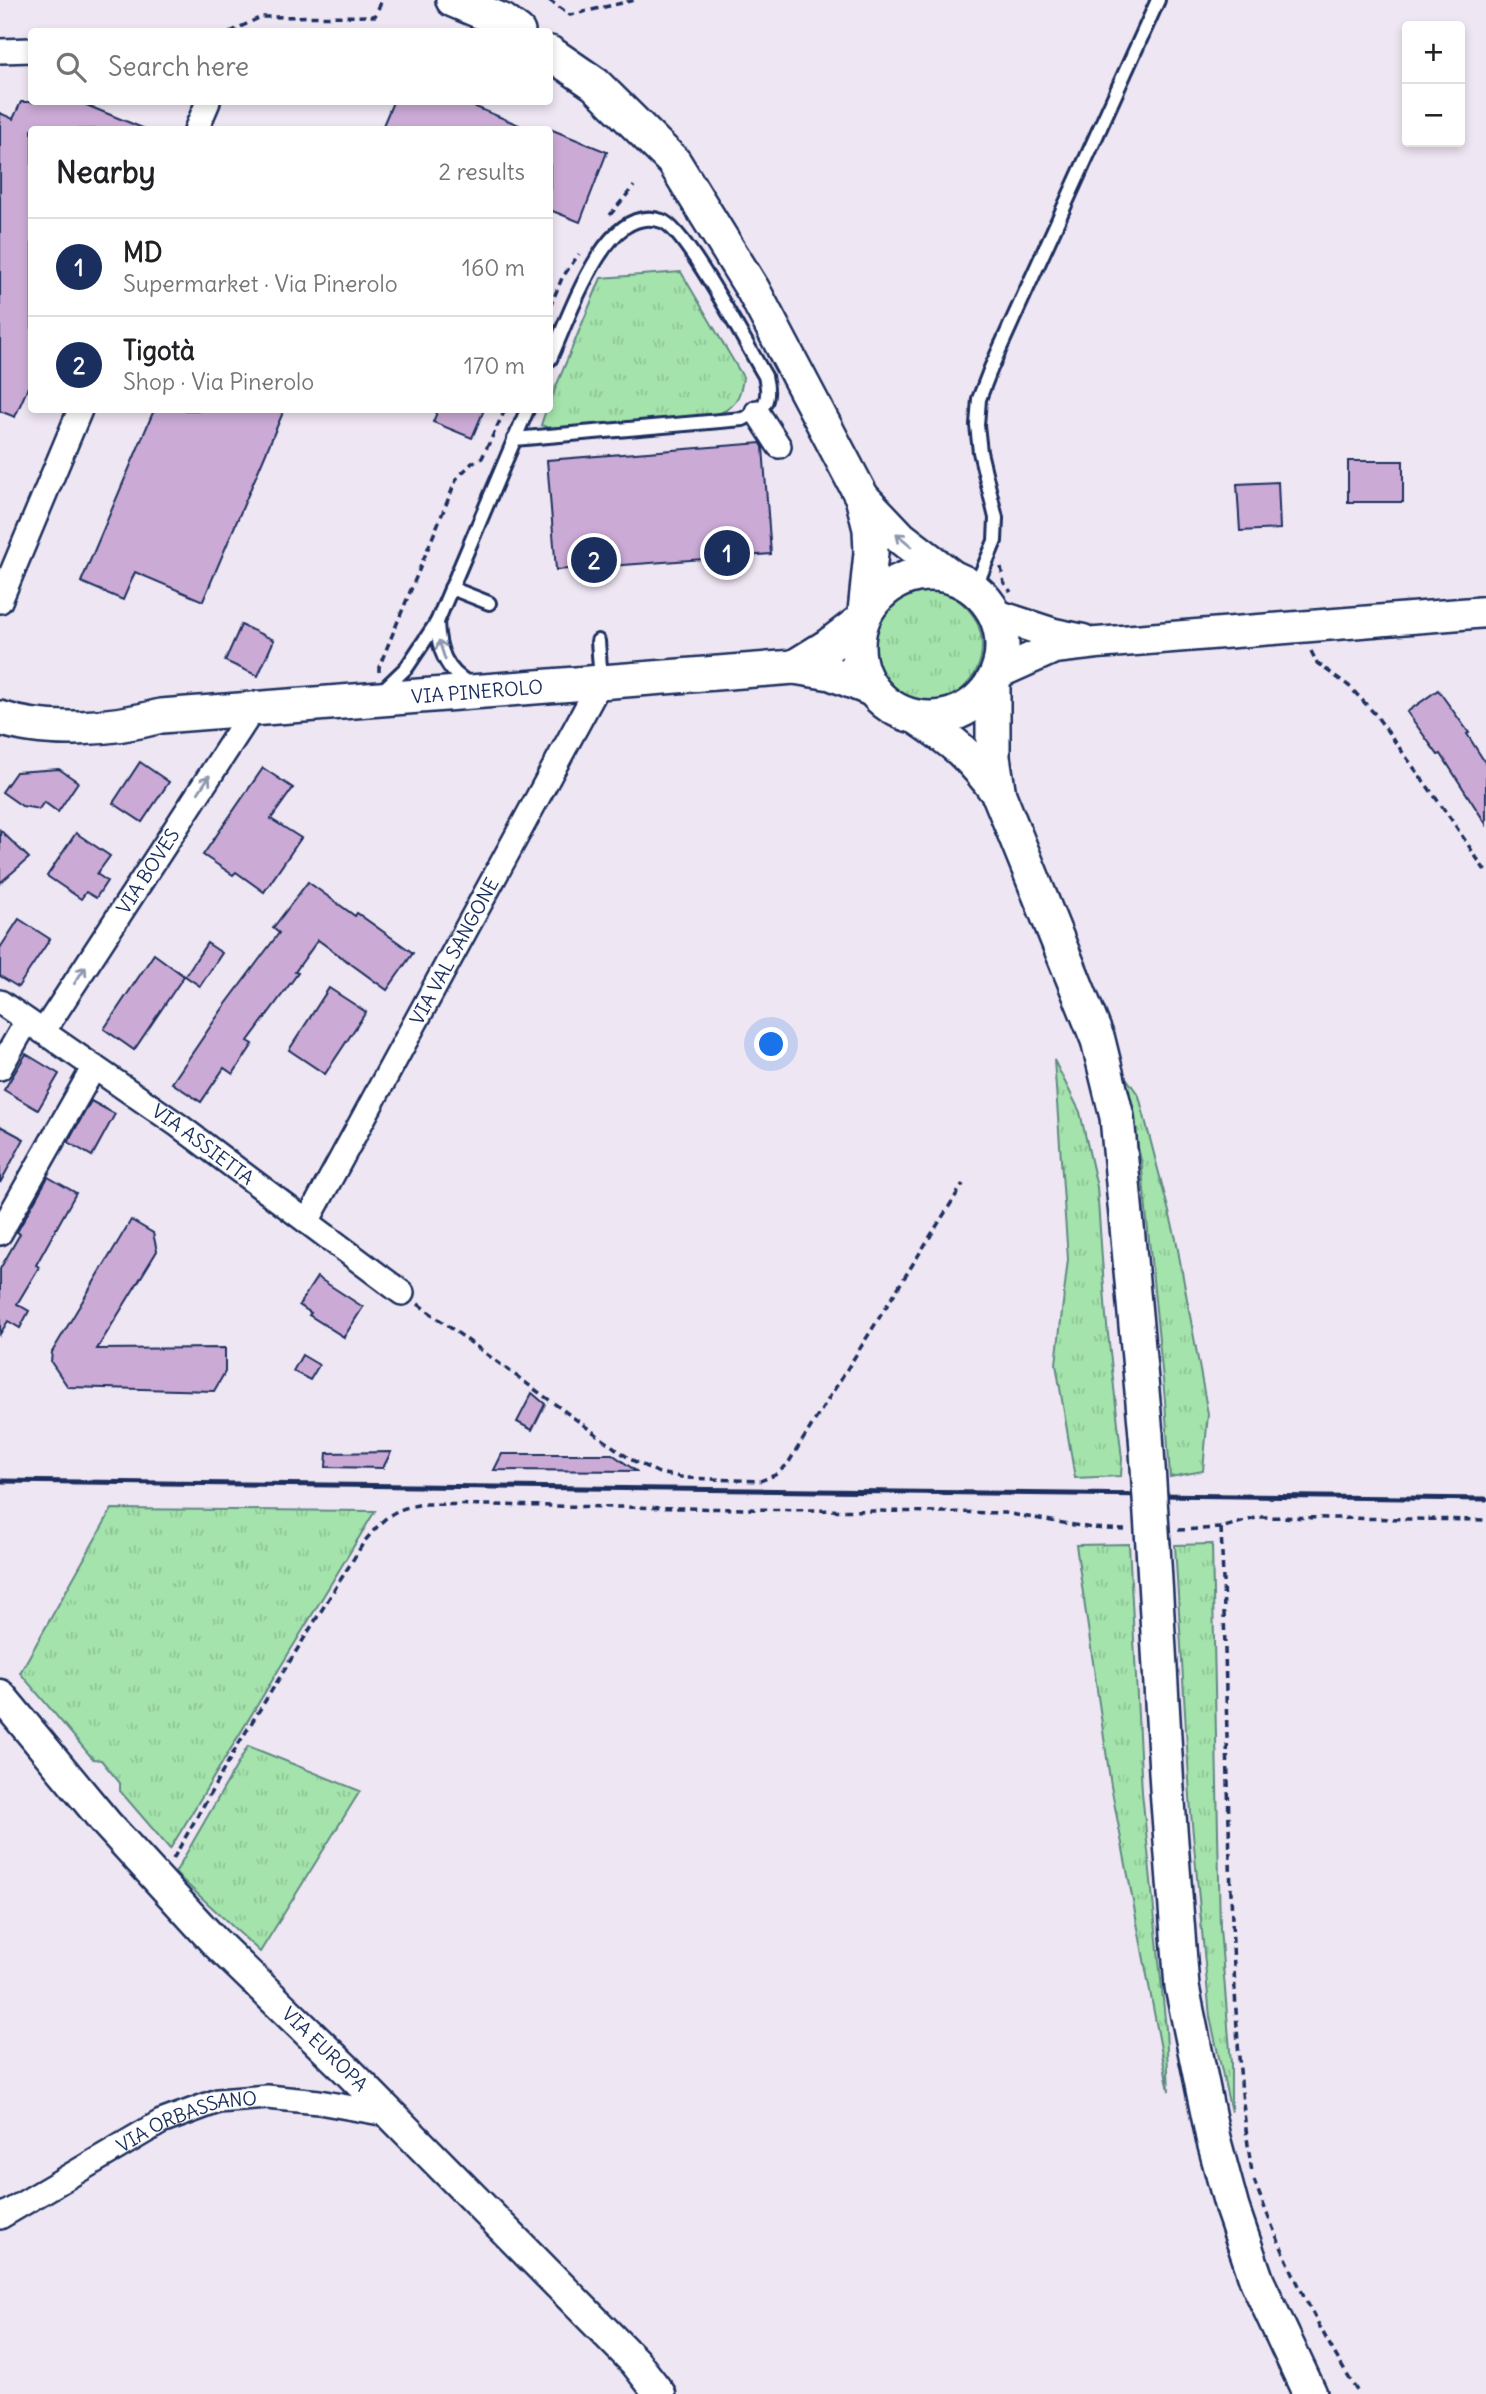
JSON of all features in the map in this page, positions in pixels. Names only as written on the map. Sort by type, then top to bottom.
[{"type":"main road","points":[[453,0],[512,28]]},
{"type":"main road","points":[[553,55],[595,83],[674,162],[753,290],[862,497],[870,529],[871,553],[857,645],[860,668],[871,689],[884,703],[918,718],[959,746],[978,765],[999,795]]},
{"type":"main road","points":[[862,497],[901,538],[987,600],[1005,607],[1003,653],[995,678],[993,758],[999,795],[1098,1040],[1118,1117],[1146,1436],[1150,1535],[1182,1987],[1213,2138],[1232,2208],[1258,2281],[1310,2394]]},
{"type":"main road","points":[[863,616],[881,592],[902,579],[927,573],[963,582]]},
{"type":"main road","name":"VIA PINEROLO","points":[[794,667],[828,646],[863,616]]},
{"type":"main road","name":"VIA PINEROLO","points":[[0,700],[30,711],[113,710],[161,716],[253,711],[380,683],[491,691],[794,667],[831,673],[871,689]]},
{"type":"main road","points":[[918,718],[940,718],[961,712],[979,700],[995,678]]},
{"type":"main road","name":"VIA PINEROLO","points":[[0,718],[54,728],[134,724],[161,716]]},
{"type":"street","points":[[0,51],[28,50]]},
{"type":"street","points":[[198,126],[207,105]]},
{"type":"street","points":[[757,412],[779,446]]},
{"type":"street","points":[[0,601],[78,413]]},
{"type":"street","points":[[1005,607],[1054,634],[1097,643]]},
{"type":"street","points":[[995,678],[1054,648],[1486,612]]},
{"type":"street","name":"VIA VAL SANGONE","points":[[308,1220],[601,681]]},
{"type":"street","name":"VIA BOVES","points":[[0,1068],[35,1027],[253,711]]},
{"type":"street","name":"VIA ASSIETTA","points":[[0,1002],[308,1220],[402,1293]]},
{"type":"street","points":[[0,1233],[94,1067]]},
{"type":"street","name":"VIA EUROPA","points":[[0,1695],[160,1883],[252,1979],[392,2115],[635,2362],[660,2394]]},
{"type":"street","name":"VIA ORBASSANO","points":[[0,2217],[161,2122],[218,2101],[267,2098],[306,2101],[392,2115]]},
{"type":"lane","points":[[963,582],[989,559],[995,541],[996,519],[980,452],[977,425],[979,399],[1158,0]]},
{"type":"lane","points":[[514,439],[743,419],[757,412],[766,403],[768,391],[765,376],[692,253],[664,221],[642,219],[630,222],[617,233],[599,255],[587,276],[553,352]]},
{"type":"lane","points":[[380,683],[407,667],[437,622],[526,413]]},
{"type":"lane","points":[[451,588],[489,603]]},
{"type":"lane","points":[[437,622],[439,648],[452,670],[467,682],[491,691]]},
{"type":"lane","points":[[598,641],[601,681]]},
{"type":"path","points":[[238,28],[261,17],[375,16],[382,0]]},
{"type":"path","points":[[549,0],[570,15],[635,0]]},
{"type":"path","points":[[380,683],[379,667],[457,478],[472,463],[482,458],[504,413]]},
{"type":"path","points":[[989,559],[1000,566],[1005,607]]},
{"type":"path","points":[[1299,627],[1317,663],[1349,686],[1375,714],[1486,872]]},
{"type":"path","points":[[402,1293],[630,1459],[659,1473],[686,1478],[761,1481],[775,1475],[787,1465],[963,1184]]},
{"type":"path","points":[[160,1883],[239,1743],[364,1542],[384,1519],[402,1507],[425,1504],[1005,1513],[1150,1535],[1221,1528],[1259,1517],[1486,1520]]},
{"type":"path","points":[[1221,1528],[1229,1853],[1236,2010],[1242,2111],[1252,2176],[1295,2280],[1337,2360],[1359,2394]]},
{"type":"green space","points":[[681,272],[743,377],[735,402],[727,410],[714,415],[549,428],[541,425],[545,413],[553,413],[553,394],[601,278]]},
{"type":"green space","points":[[926,590],[947,594],[966,606],[978,625],[982,646],[978,667],[966,686],[947,698],[926,702],[905,698],[886,686],[874,667],[870,646],[874,625],[886,606],[905,594]]},
{"type":"green space","points":[[1054,1060],[1080,1112],[1097,1187],[1106,1316],[1122,1459],[1121,1476],[1075,1478],[1056,1364],[1068,1259]]},
{"type":"green space","points":[[1118,1066],[1139,1096],[1176,1239],[1208,1414],[1203,1471],[1170,1477],[1141,1160]]},
{"type":"green space","points":[[112,1509],[375,1511],[170,1849],[120,1791],[120,1783],[101,1760],[93,1759],[20,1673]]},
{"type":"green space","points":[[1129,1544],[1142,1792],[1166,2029],[1169,2091],[1111,1786],[1076,1545]]},
{"type":"green space","points":[[1212,1544],[1220,1928],[1231,2063],[1231,2112],[1210,2017],[1191,1813],[1175,1545]]},
{"type":"green space","points":[[248,1746],[360,1791],[260,1952],[175,1873]]},
{"type":"building","points":[[21,102],[28,102],[28,105],[86,105],[138,126],[28,126],[28,387],[15,417],[0,411],[0,113],[13,119]]},
{"type":"building","points":[[392,105],[471,105],[521,126],[383,126]]},
{"type":"building","points":[[553,130],[607,152],[580,222],[553,211]]},
{"type":"building","points":[[153,413],[283,413],[203,601],[135,572],[123,600],[81,582]]},
{"type":"building","points":[[437,413],[483,413],[472,438],[433,422]]},
{"type":"building","points":[[761,443],[771,554],[556,570],[547,460]]},
{"type":"building","points":[[1348,461],[1403,461],[1403,502],[1348,502]]},
{"type":"building","points":[[1278,482],[1280,529],[1240,531],[1237,484]]},
{"type":"building","points":[[241,625],[274,640],[258,676],[225,661]]},
{"type":"building","points":[[1438,690],[1469,733],[1467,734],[1486,764],[1486,824],[1441,754],[1438,755],[1407,712]]},
{"type":"building","points":[[140,762],[169,782],[142,822],[113,803]]},
{"type":"building","points":[[263,768],[293,788],[271,819],[301,838],[264,892],[236,872],[233,875],[203,855]]},
{"type":"building","points":[[59,769],[78,782],[58,812],[44,802],[39,809],[22,806],[2,792],[16,772]]},
{"type":"building","points":[[0,830],[29,858],[0,883]]},
{"type":"building","points":[[76,833],[110,856],[97,874],[107,881],[96,898],[86,892],[81,899],[47,876]]},
{"type":"building","points":[[308,882],[413,953],[387,990],[318,940],[295,972],[298,973],[248,1041],[253,1044],[233,1074],[224,1068],[201,1102],[172,1083],[279,933],[273,928]]},
{"type":"building","points":[[19,919],[50,939],[18,987],[0,976],[0,948]]},
{"type":"building","points":[[207,943],[222,953],[200,986],[185,976]]},
{"type":"building","points":[[154,954],[184,976],[134,1050],[104,1029]]},
{"type":"building","points":[[329,988],[366,1012],[325,1074],[289,1050]]},
{"type":"building","points":[[26,1054],[59,1074],[38,1110],[4,1090]]},
{"type":"building","points":[[91,1101],[115,1114],[92,1156],[68,1142]]},
{"type":"building","points":[[0,1126],[24,1139],[0,1183]]},
{"type":"building","points":[[48,1177],[76,1193],[17,1304],[29,1311],[20,1328],[8,1321],[0,1334],[0,1269]]},
{"type":"building","points":[[131,1220],[153,1233],[157,1251],[97,1349],[225,1348],[225,1372],[214,1391],[68,1387],[51,1362],[52,1352]]},
{"type":"building","points":[[317,1277],[363,1307],[344,1337],[309,1315],[311,1313],[299,1305]]},
{"type":"building","points":[[302,1355],[319,1365],[310,1380],[293,1371]]},
{"type":"building","points":[[532,1393],[545,1404],[532,1430],[517,1422]]},
{"type":"building","points":[[391,1452],[383,1468],[326,1467],[327,1453]]},
{"type":"building","points":[[502,1454],[612,1454],[636,1471],[494,1470]]},
{"type":"railway","points":[[0,1481],[1486,1499]]},
{"type":"place","name":"MD","points":[[727,553]]},
{"type":"place","name":"Tigotà","points":[[594,560]]}]
